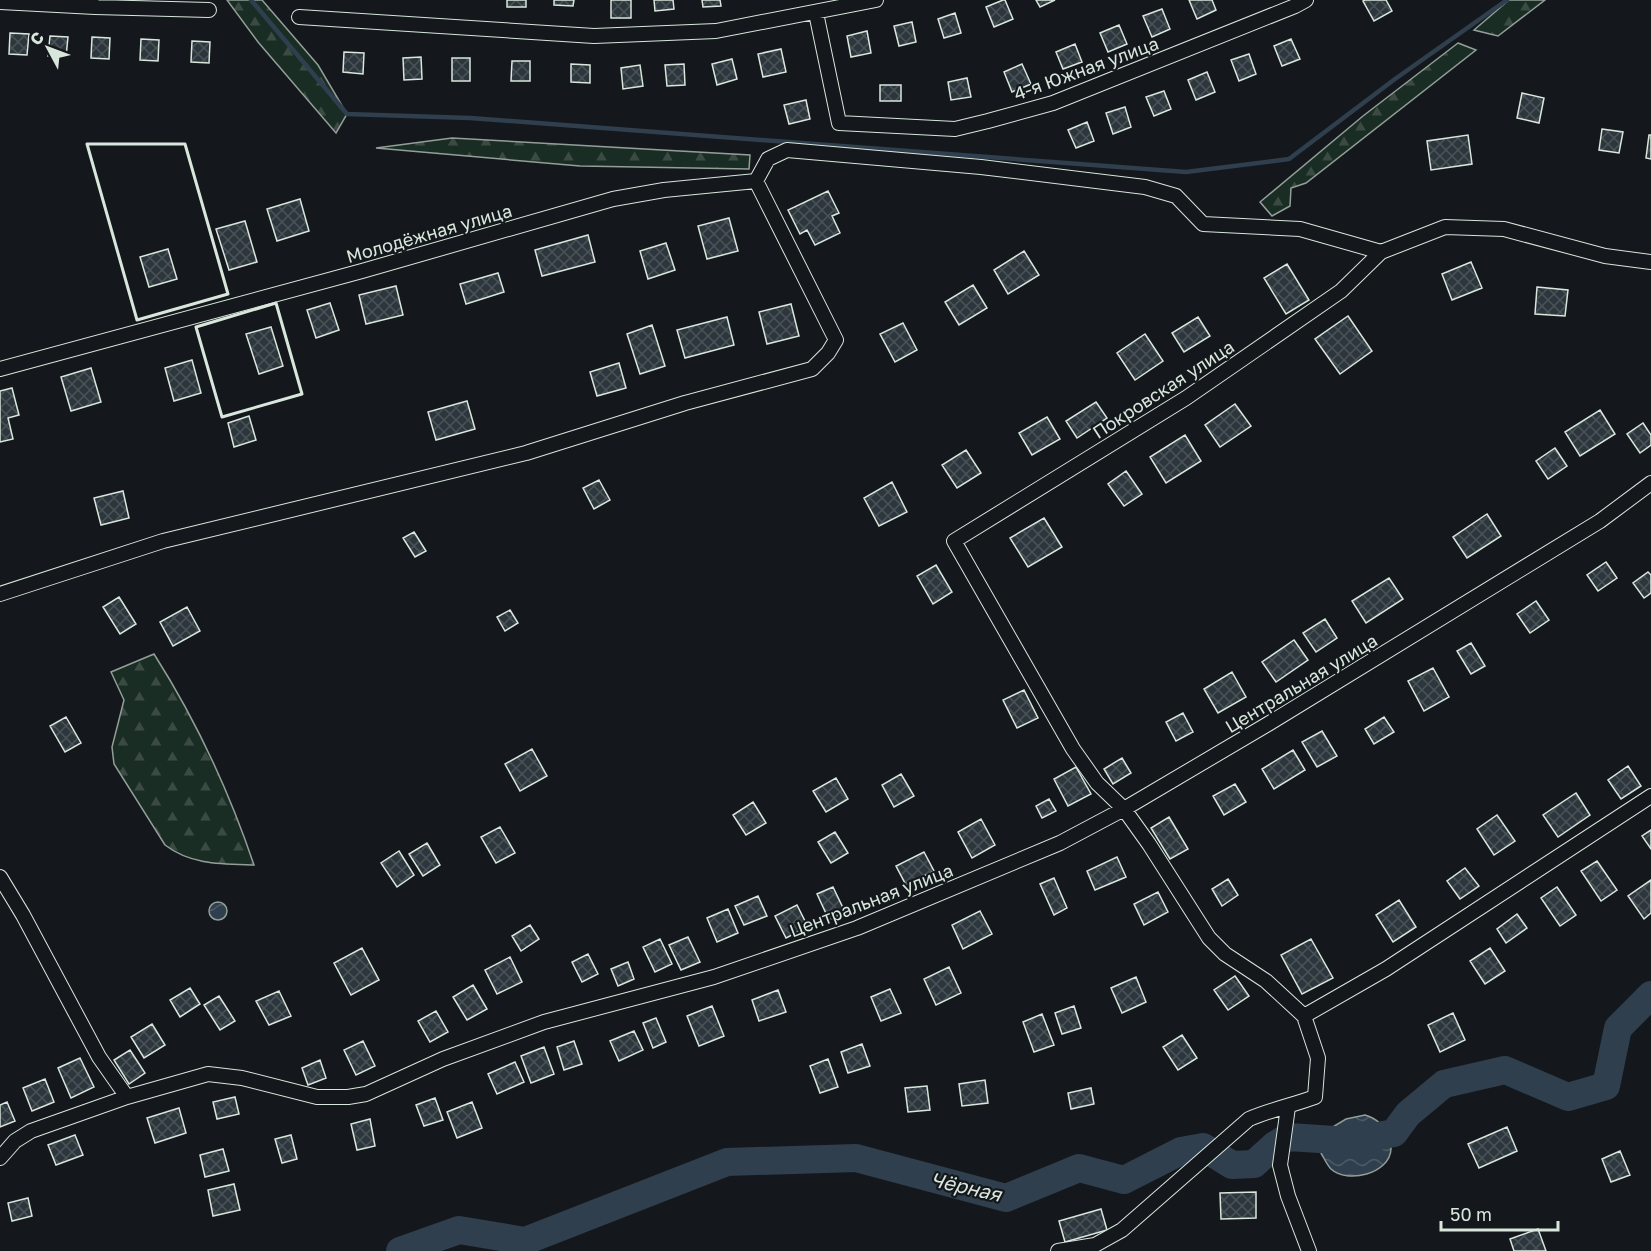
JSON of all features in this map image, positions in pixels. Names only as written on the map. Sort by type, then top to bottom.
[{"type":"street","points":[[299,17],[594,36],[716,31],[876,0]]},
{"type":"street","name":"4-я Южная улица","points":[[816,13],[839,123],[955,129],[1053,103],[1306,0]]},
{"type":"street","points":[[0,2],[209,10]]},
{"type":"street","points":[[0,594],[163,541],[526,453],[696,400],[812,369],[828,353],[836,340],[756,181],[768,159],[787,150],[981,167],[1145,187],[1176,196],[1203,224],[1299,229],[1381,252],[1445,227],[1504,229],[1605,256],[1651,262]]},
{"type":"street","name":"Молодёжная улица","points":[[0,369],[351,274],[613,199],[664,190],[756,181]]},
{"type":"street","name":"Покровская улица","points":[[1124,810],[1097,783],[1073,749],[954,541],[1186,398],[1341,291],[1381,252]]},
{"type":"street","name":"Центральная улица","points":[[0,1158],[15,1141],[31,1131],[128,1097],[208,1074],[242,1078],[316,1097],[348,1097],[366,1094],[443,1059],[544,1022],[714,976],[857,928],[1060,843],[1124,810],[1600,521],[1651,483]]},
{"type":"street","points":[[1304,1017],[1386,969],[1651,796]]},
{"type":"street","points":[[1058,1251],[1095,1245],[1122,1230],[1248,1120],[1268,1111],[1288,1107],[1315,1097],[1318,1058],[1304,1017],[1266,981],[1225,954],[1209,938],[1149,844],[1124,810]]},
{"type":"street","points":[[0,877],[99,1057],[128,1097]]},
{"type":"street","points":[[1288,1107],[1280,1165],[1288,1196],[1309,1251]]},
{"type":"green space","points":[[227,0],[262,0],[318,65],[347,114],[336,133],[258,42]]},
{"type":"green space","points":[[1509,0],[1545,0],[1498,36],[1474,30]]},
{"type":"green space","points":[[1458,43],[1476,50],[1306,183],[1291,188],[1290,206],[1272,216],[1260,202],[1363,116]]},
{"type":"green space","points":[[452,138],[750,155],[749,169],[580,166],[376,148]]},
{"type":"green space","points":[[154,654],[198,730],[234,810],[254,865],[219,864],[196,860],[175,852],[165,845],[114,764],[112,747],[124,700],[111,672]]},
{"type":"water","points":[[218,902],[224,905],[227,911],[224,917],[218,920],[212,917],[209,911],[212,905]]},
{"type":"water","points":[[1365,1115],[1379,1122],[1384,1128],[1391,1148],[1389,1158],[1383,1165],[1367,1174],[1347,1176],[1338,1173],[1331,1169],[1321,1153],[1326,1131],[1346,1119]]},
{"type":"building","points":[[507,0],[526,0],[526,7],[507,7]]},
{"type":"building","points":[[554,0],[574,0],[573,6],[554,5]]},
{"type":"building","points":[[611,0],[631,0],[631,18],[611,18]]},
{"type":"building","points":[[654,0],[673,0],[674,9],[655,11]]},
{"type":"building","points":[[702,0],[720,0],[721,6],[703,7]]},
{"type":"building","points":[[1003,0],[1013,19],[994,27],[986,7]]},
{"type":"building","points":[[1036,0],[1055,0],[1040,7]]},
{"type":"building","points":[[1189,0],[1212,0],[1216,10],[1197,19]]},
{"type":"building","points":[[1386,0],[1392,11],[1374,21],[1363,1]]},
{"type":"building","points":[[1162,9],[1170,29],[1152,37],[1143,16]]},
{"type":"building","points":[[955,13],[961,33],[944,38],[938,19]]},
{"type":"building","points":[[912,22],[916,42],[899,46],[894,26]]},
{"type":"building","points":[[1119,25],[1127,44],[1108,52],[1100,33]]},
{"type":"building","points":[[867,31],[871,53],[851,57],[847,36]]},
{"type":"building","points":[[10,33],[29,34],[27,55],[9,54]]},
{"type":"building","points":[[50,36],[68,37],[66,57],[48,56]]},
{"type":"building","points":[[92,37],[110,38],[109,59],[91,58]]},
{"type":"building","points":[[141,39],[159,40],[158,61],[140,60]]},
{"type":"building","points":[[1291,39],[1300,59],[1282,66],[1274,46]]},
{"type":"building","points":[[192,41],[210,42],[209,63],[191,62]]},
{"type":"building","points":[[1075,44],[1082,62],[1063,69],[1056,52]]},
{"type":"building","points":[[781,49],[786,72],[763,77],[758,54]]},
{"type":"building","points":[[344,52],[364,53],[363,74],[343,72]]},
{"type":"building","points":[[1249,54],[1256,74],[1239,81],[1231,60]]},
{"type":"building","points":[[421,57],[422,79],[404,80],[403,58]]},
{"type":"building","points":[[452,58],[470,58],[470,81],[452,81]]},
{"type":"building","points":[[732,59],[737,79],[717,85],[712,64]]},
{"type":"building","points":[[512,61],[530,61],[530,81],[511,81]]},
{"type":"building","points":[[571,64],[590,65],[590,83],[571,82]]},
{"type":"building","points":[[684,64],[685,85],[667,86],[665,65]]},
{"type":"building","points":[[1022,64],[1031,84],[1012,92],[1004,72]]},
{"type":"building","points":[[640,65],[643,86],[623,89],[621,68]]},
{"type":"building","points":[[1207,72],[1215,92],[1196,100],[1188,80]]},
{"type":"building","points":[[967,78],[971,97],[951,100],[948,82]]},
{"type":"building","points":[[880,85],[901,85],[901,101],[880,101]]},
{"type":"building","points":[[1164,91],[1171,109],[1154,116],[1146,97]]},
{"type":"building","points":[[1522,93],[1544,98],[1539,123],[1517,118]]},
{"type":"building","points":[[806,100],[810,119],[789,124],[784,105]]},
{"type":"building","points":[[1125,107],[1131,127],[1113,134],[1106,113]]},
{"type":"building","points":[[1087,122],[1094,141],[1076,148],[1068,130]]},
{"type":"building","points":[[1602,129],[1623,132],[1619,153],[1599,150]]},
{"type":"building","points":[[1468,135],[1472,164],[1431,170],[1427,141]]},
{"type":"building","points":[[1649,135],[1651,135],[1651,159],[1646,158]]},
{"type":"building","points":[[828,191],[839,213],[832,216],[840,233],[815,245],[807,230],[800,234],[788,210]]},
{"type":"building","points":[[300,199],[309,231],[277,241],[267,209]]},
{"type":"building","points":[[729,218],[738,251],[707,259],[698,226]]},
{"type":"building","points":[[245,221],[257,262],[229,270],[216,229]]},
{"type":"building","points":[[588,235],[595,262],[542,276],[535,250]]},
{"type":"building","points":[[666,243],[675,270],[648,279],[640,251]]},
{"type":"building","points":[[168,249],[177,279],[149,287],[140,257]]},
{"type":"building","points":[[1024,251],[1039,275],[1008,294],[994,270]]},
{"type":"building","points":[[1471,262],[1482,288],[1452,300],[1442,274]]},
{"type":"building","points":[[1287,264],[1309,300],[1286,314],[1264,278]]},
{"type":"building","points":[[498,273],[504,292],[466,304],[460,284]]},
{"type":"building","points":[[973,285],[987,308],[959,325],[945,302]]},
{"type":"building","points":[[396,286],[403,315],[366,324],[359,295]]},
{"type":"building","points":[[1537,287],[1568,290],[1565,316],[1535,314]]},
{"type":"building","points":[[330,303],[339,330],[316,338],[307,310]]},
{"type":"building","points":[[791,304],[799,336],[767,344],[759,312]]},
{"type":"building","points":[[1348,316],[1372,351],[1340,374],[1315,339]]},
{"type":"building","points":[[727,317],[734,345],[685,358],[677,330]]},
{"type":"building","points":[[1198,317],[1210,336],[1184,352],[1172,333]]},
{"type":"building","points":[[903,323],[917,350],[895,362],[880,334]]},
{"type":"building","points":[[652,325],[665,366],[640,374],[627,334]]},
{"type":"building","points":[[271,327],[283,366],[259,374],[246,334]]},
{"type":"building","points":[[1145,334],[1163,361],[1135,380],[1117,353]]},
{"type":"building","points":[[192,360],[201,393],[174,401],[165,368]]},
{"type":"building","points":[[619,363],[626,388],[597,396],[590,372]]},
{"type":"building","points":[[91,368],[101,402],[71,411],[61,377]]},
{"type":"building","points":[[12,388],[19,415],[8,418],[13,439],[0,442],[0,391]]},
{"type":"building","points":[[467,401],[475,429],[436,440],[428,412]]},
{"type":"building","points":[[1096,402],[1107,418],[1077,438],[1066,421]]},
{"type":"building","points":[[1235,404],[1251,426],[1220,447],[1205,425]]},
{"type":"building","points":[[1600,410],[1615,434],[1580,456],[1565,432]]},
{"type":"building","points":[[249,416],[256,440],[234,447],[228,423]]},
{"type":"building","points":[[1047,417],[1060,439],[1032,455],[1019,433]]},
{"type":"building","points":[[1643,423],[1651,435],[1651,445],[1640,453],[1627,434]]},
{"type":"building","points":[[1185,435],[1201,461],[1166,483],[1150,457]]},
{"type":"building","points":[[1555,448],[1567,466],[1548,479],[1536,461]]},
{"type":"building","points":[[966,450],[981,473],[957,488],[942,465]]},
{"type":"building","points":[[1126,471],[1142,494],[1124,506],[1108,484]]},
{"type":"building","points":[[599,480],[610,500],[594,509],[583,488]]},
{"type":"building","points":[[892,482],[907,512],[879,526],[864,498]]},
{"type":"building","points":[[123,491],[129,518],[101,525],[94,498]]},
{"type":"building","points":[[1487,514],[1501,536],[1467,558],[1453,537]]},
{"type":"building","points":[[1044,518],[1062,547],[1028,567],[1010,538]]},
{"type":"building","points":[[414,532],[426,551],[415,557],[403,538]]},
{"type":"building","points":[[1606,562],[1617,578],[1598,591],[1587,575]]},
{"type":"building","points":[[936,565],[952,592],[933,604],[917,576]]},
{"type":"building","points":[[1648,572],[1651,575],[1651,593],[1644,598],[1633,583]]},
{"type":"building","points":[[1389,578],[1403,599],[1366,623],[1352,601]]},
{"type":"building","points":[[119,597],[136,624],[120,634],[103,607]]},
{"type":"building","points":[[1536,601],[1549,620],[1530,633],[1517,614]]},
{"type":"building","points":[[187,607],[200,631],[173,646],[160,622]]},
{"type":"building","points":[[510,610],[518,623],[505,631],[497,617]]},
{"type":"building","points":[[1325,619],[1337,638],[1316,652],[1303,633]]},
{"type":"building","points":[[1294,640],[1308,660],[1276,682],[1262,662]]},
{"type":"building","points":[[1471,643],[1485,666],[1471,674],[1457,651]]},
{"type":"building","points":[[1433,668],[1449,697],[1424,711],[1408,681]]},
{"type":"building","points":[[1232,672],[1246,697],[1218,713],[1204,689]]},
{"type":"building","points":[[1024,690],[1038,718],[1017,728],[1003,700]]},
{"type":"building","points":[[1183,713],[1193,732],[1176,741],[1166,722]]},
{"type":"building","points":[[66,717],[81,743],[65,752],[50,726]]},
{"type":"building","points":[[1384,717],[1394,732],[1374,744],[1365,729]]},
{"type":"building","points":[[1322,731],[1337,756],[1317,767],[1302,742]]},
{"type":"building","points":[[532,749],[547,776],[520,791],[505,764]]},
{"type":"building","points":[[1293,750],[1305,770],[1274,789],[1262,769]]},
{"type":"building","points":[[1122,758],[1131,773],[1113,784],[1104,769]]},
{"type":"building","points":[[1628,766],[1641,786],[1621,799],[1608,780]]},
{"type":"building","points":[[1076,767],[1091,794],[1068,806],[1054,779]]},
{"type":"building","points":[[901,774],[914,796],[894,807],[882,785]]},
{"type":"building","points":[[836,778],[848,799],[826,812],[813,791]]},
{"type":"building","points":[[1235,784],[1246,802],[1224,815],[1213,796]]},
{"type":"building","points":[[1576,793],[1590,815],[1558,837],[1543,815]]},
{"type":"building","points":[[1049,799],[1056,811],[1042,818],[1036,806]]},
{"type":"building","points":[[753,802],[766,823],[746,835],[733,815]]},
{"type":"building","points":[[1497,815],[1515,841],[1494,855],[1477,829]]},
{"type":"building","points":[[1169,817],[1188,849],[1170,859],[1151,828]]},
{"type":"building","points":[[981,819],[995,845],[972,858],[958,832]]},
{"type":"building","points":[[500,827],[515,853],[496,863],[481,837]]},
{"type":"building","points":[[1651,830],[1651,849],[1642,836]]},
{"type":"building","points":[[835,832],[848,853],[831,863],[818,842]]},
{"type":"building","points":[[427,843],[440,865],[423,876],[409,854]]},
{"type":"building","points":[[399,851],[414,875],[397,887],[381,863]]},
{"type":"building","points":[[924,852],[934,871],[906,885],[896,866]]},
{"type":"building","points":[[1117,857],[1126,877],[1095,890],[1087,871]]},
{"type":"building","points":[[1597,861],[1617,890],[1601,901],[1581,871]]},
{"type":"building","points":[[1465,868],[1479,886],[1460,899],[1447,881]]},
{"type":"building","points":[[1054,878],[1067,908],[1054,915],[1040,884]]},
{"type":"building","points":[[1228,879],[1238,895],[1222,906],[1212,889]]},
{"type":"building","points":[[1651,880],[1651,913],[1644,919],[1628,896]]},
{"type":"building","points":[[833,887],[845,912],[829,920],[817,894]]},
{"type":"building","points":[[1557,887],[1576,915],[1560,926],[1541,898]]},
{"type":"building","points":[[1158,892],[1168,912],[1144,925],[1134,904]]},
{"type":"building","points":[[758,896],[767,916],[744,925],[735,906]]},
{"type":"building","points":[[1399,900],[1416,927],[1393,942],[1376,915]]},
{"type":"building","points":[[797,905],[808,927],[786,938],[775,916]]},
{"type":"building","points":[[728,909],[738,933],[717,942],[707,918]]},
{"type":"building","points":[[980,911],[992,934],[963,949],[952,925]]},
{"type":"building","points":[[1517,914],[1527,928],[1506,943],[1497,929]]},
{"type":"building","points":[[530,925],[539,939],[521,951],[512,936]]},
{"type":"building","points":[[688,937],[700,962],[681,970],[669,945]]},
{"type":"building","points":[[660,939],[672,964],[655,972],[643,947]]},
{"type":"building","points":[[1311,939],[1333,978],[1302,994],[1281,955]]},
{"type":"building","points":[[362,948],[379,980],[351,995],[334,963]]},
{"type":"building","points":[[1490,948],[1505,971],[1485,984],[1470,961]]},
{"type":"building","points":[[588,954],[598,974],[582,982],[572,962]]},
{"type":"building","points":[[510,957],[522,982],[497,994],[485,970]]},
{"type":"building","points":[[628,962],[634,979],[618,986],[611,969]]},
{"type":"building","points":[[949,967],[961,993],[936,1005],[924,979]]},
{"type":"building","points":[[1235,976],[1249,996],[1228,1010],[1214,990]]},
{"type":"building","points":[[1136,977],[1146,1002],[1122,1013],[1111,988]]},
{"type":"building","points":[[473,985],[487,1009],[467,1020],[453,997]]},
{"type":"building","points":[[190,988],[200,1004],[180,1017],[170,1000]]},
{"type":"building","points":[[890,989],[901,1013],[881,1021],[871,997]]},
{"type":"building","points":[[778,990],[786,1012],[759,1021],[752,1000]]},
{"type":"building","points":[[279,991],[291,1016],[269,1025],[256,1001]]},
{"type":"building","points":[[219,996],[235,1021],[220,1030],[204,1005]]},
{"type":"building","points":[[712,1006],[724,1036],[699,1046],[687,1016]]},
{"type":"building","points":[[1074,1006],[1081,1028],[1062,1034],[1055,1013]]},
{"type":"building","points":[[436,1011],[448,1032],[430,1042],[418,1021]]},
{"type":"building","points":[[1453,1013],[1465,1040],[1440,1052],[1428,1025]]},
{"type":"building","points":[[1042,1014],[1054,1045],[1034,1052],[1023,1022]]},
{"type":"building","points":[[656,1018],[666,1042],[653,1048],[643,1023]]},
{"type":"building","points":[[152,1024],[165,1045],[144,1058],[131,1037]]},
{"type":"building","points":[[634,1031],[643,1050],[619,1061],[610,1041]]},
{"type":"building","points":[[1182,1035],[1197,1058],[1178,1070],[1163,1047]]},
{"type":"building","points":[[363,1041],[375,1066],[356,1075],[344,1050]]},
{"type":"building","points":[[574,1041],[582,1064],[564,1070],[557,1047]]},
{"type":"building","points":[[862,1044],[870,1066],[848,1073],[841,1052]]},
{"type":"building","points":[[544,1047],[554,1074],[531,1083],[521,1056]]},
{"type":"building","points":[[130,1050],[145,1073],[129,1084],[114,1060]]},
{"type":"building","points":[[80,1058],[94,1087],[71,1098],[58,1068]]},
{"type":"building","points":[[828,1059],[838,1087],[820,1093],[810,1066]]},
{"type":"building","points":[[320,1060],[326,1078],[308,1085],[302,1068]]},
{"type":"building","points":[[515,1062],[524,1082],[497,1094],[488,1074]]},
{"type":"building","points":[[45,1079],[54,1102],[32,1111],[23,1088]]},
{"type":"building","points":[[985,1080],[988,1103],[962,1106],[959,1084]]},
{"type":"building","points":[[927,1086],[930,1110],[908,1112],[905,1088]]},
{"type":"building","points":[[1091,1088],[1094,1104],[1071,1109],[1068,1093]]},
{"type":"building","points":[[235,1097],[239,1114],[217,1119],[213,1102]]},
{"type":"building","points":[[435,1098],[443,1120],[424,1126],[416,1105]]},
{"type":"building","points":[[7,1102],[15,1121],[0,1127],[0,1105]]},
{"type":"building","points":[[472,1102],[482,1128],[457,1138],[447,1112]]},
{"type":"building","points":[[179,1108],[186,1133],[155,1143],[147,1118]]},
{"type":"building","points":[[370,1119],[375,1146],[357,1150],[351,1124]]},
{"type":"building","points":[[1507,1127],[1517,1151],[1479,1168],[1468,1144]]},
{"type":"building","points":[[75,1135],[83,1155],[56,1165],[48,1145]]},
{"type":"building","points":[[291,1135],[297,1159],[282,1163],[275,1139]]},
{"type":"building","points":[[223,1149],[229,1171],[205,1177],[200,1155]]},
{"type":"building","points":[[1620,1151],[1630,1175],[1611,1182],[1602,1159]]},
{"type":"building","points":[[234,1184],[240,1210],[213,1216],[208,1190]]},
{"type":"building","points":[[1256,1192],[1256,1218],[1221,1219],[1220,1193]]},
{"type":"building","points":[[28,1198],[32,1216],[12,1221],[8,1203]]},
{"type":"building","points":[[1101,1209],[1107,1230],[1065,1242],[1059,1221]]},
{"type":"building","points":[[1538,1229],[1546,1251],[1514,1251],[1510,1239]]},
{"type":"waterway","points":[[251,0],[347,114],[470,118],[1186,172],[1289,159],[1395,79],[1507,0]]},
{"type":"waterway","name":"Чёрная","points":[[400,1251],[459,1230],[525,1241],[727,1162],[856,1158],[1006,1198],[1079,1168],[1124,1180],[1181,1151],[1203,1147],[1232,1165],[1254,1164],[1275,1145],[1288,1137],[1351,1141],[1394,1133],[1408,1114],[1444,1084],[1505,1070],[1568,1097],[1606,1086],[1618,1028],[1651,995]]},
{"type":"wall","points":[[87,144],[185,144],[228,294],[137,320],[87,144]]},
{"type":"wall","points":[[276,303],[302,394],[222,417],[196,327],[276,303]]}]
